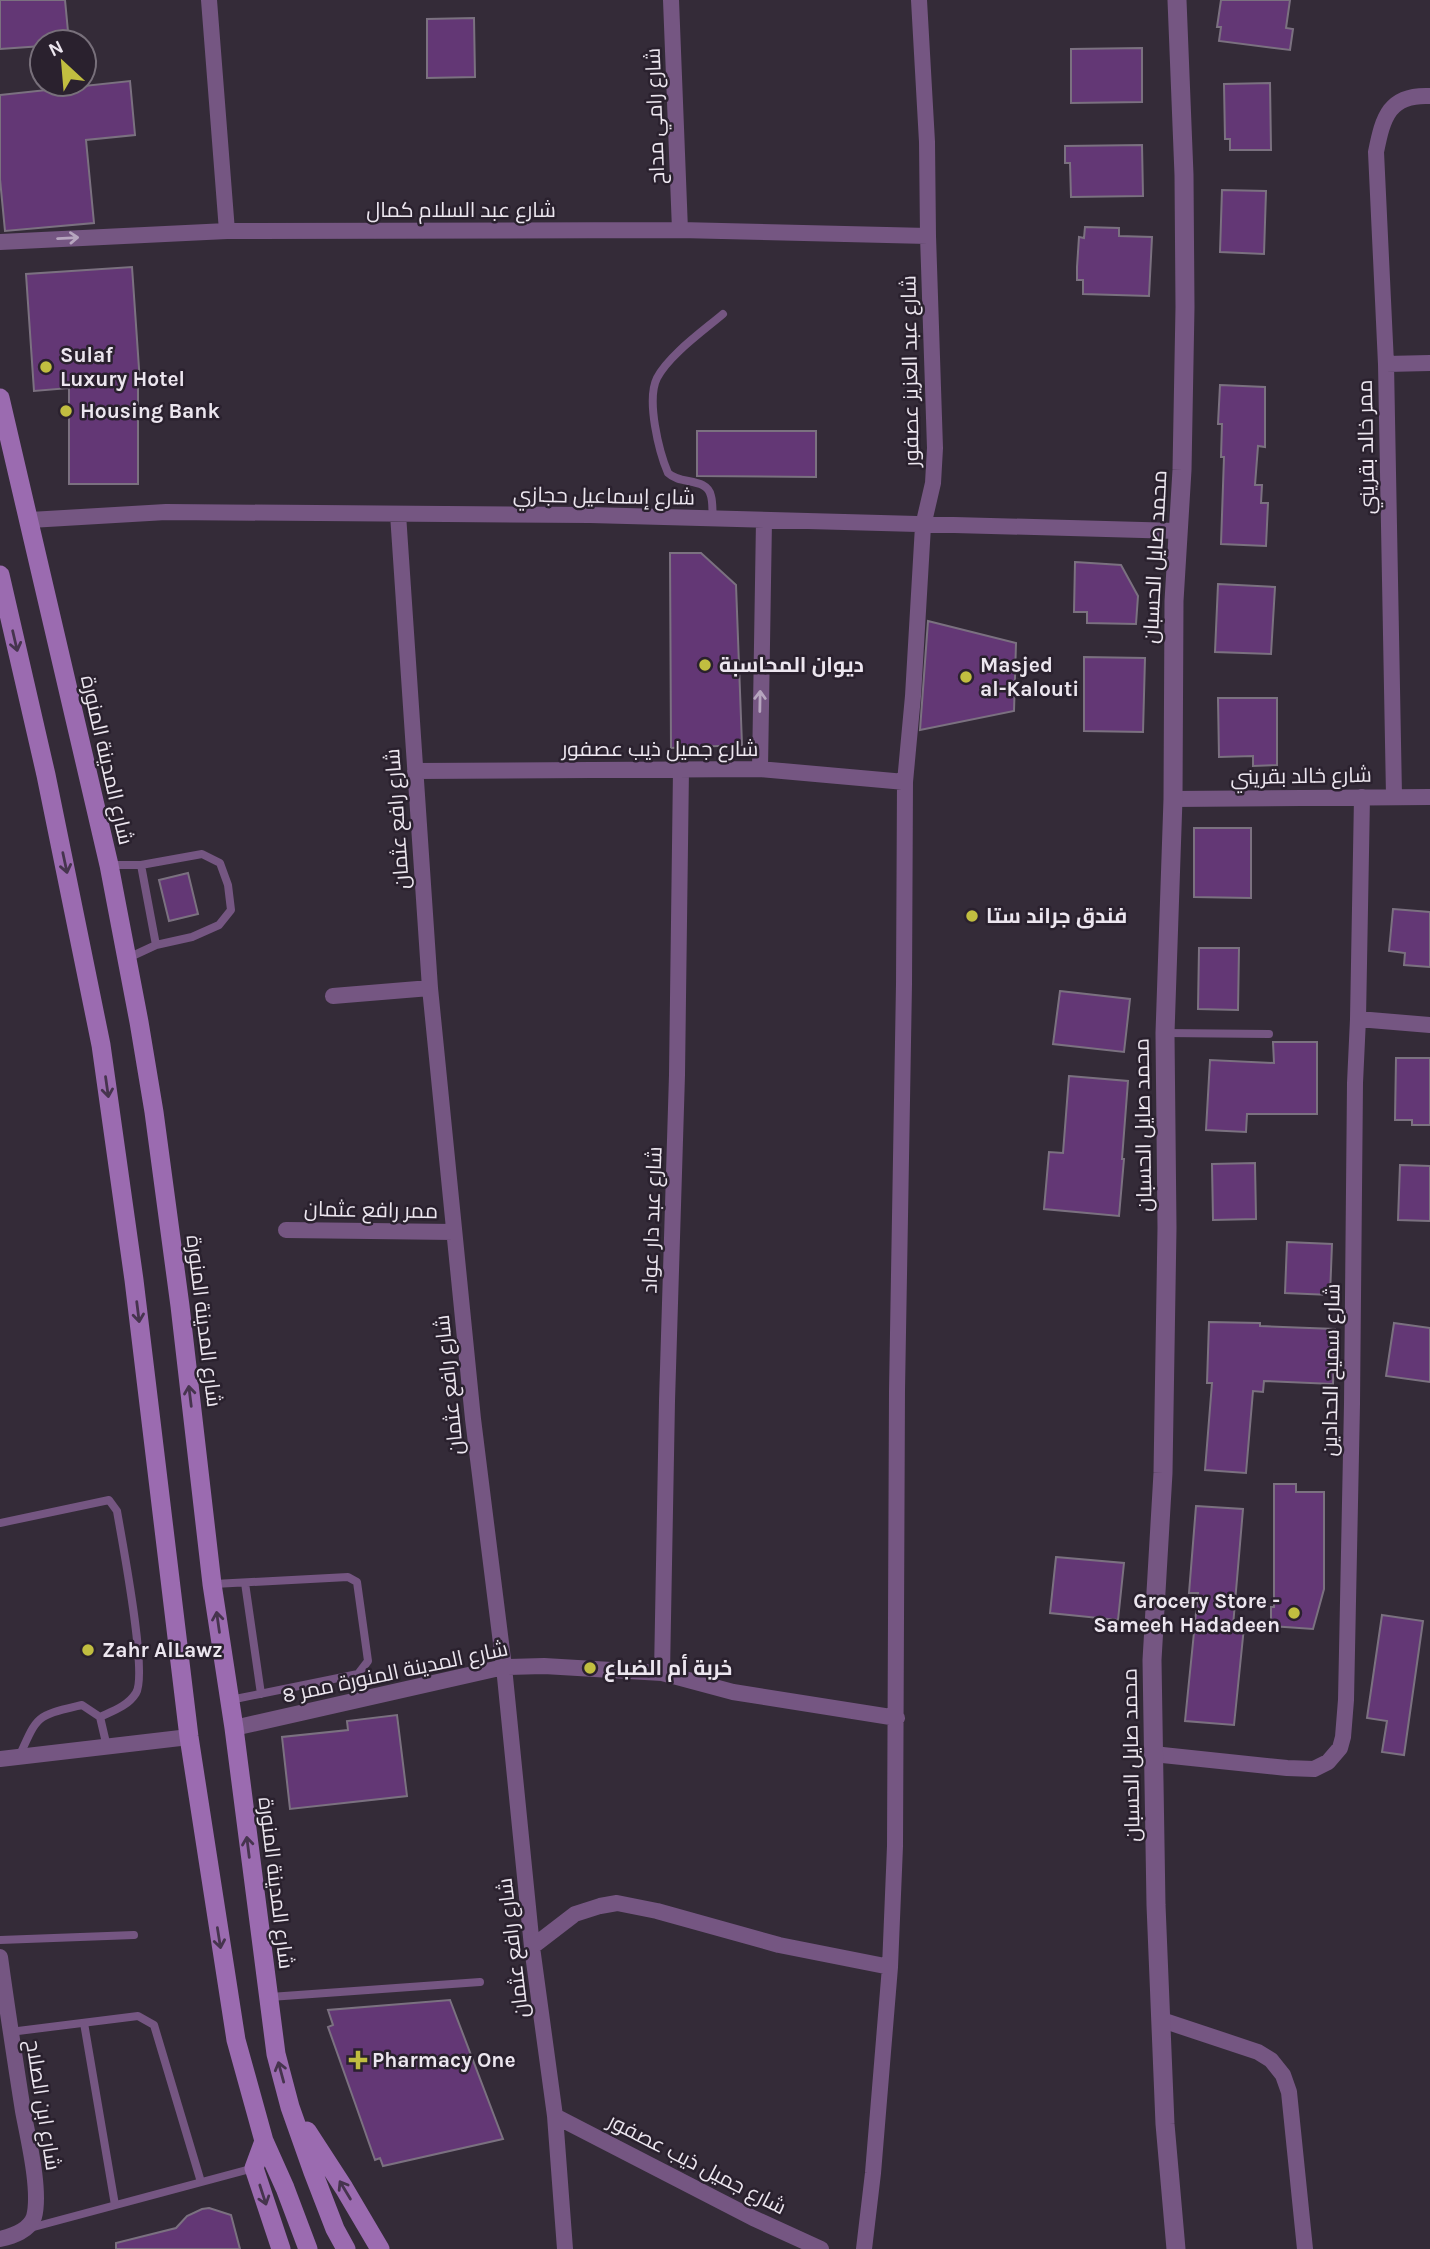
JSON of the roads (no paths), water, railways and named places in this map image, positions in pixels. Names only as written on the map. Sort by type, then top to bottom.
[{"type":"main road","name":"شارع المدينة المنورة","points":[[0,398],[109,864],[156,1125],[212,1584],[234,1728],[276,2054],[290,2107],[335,2229],[346,2249]]},
{"type":"main road","points":[[0,575],[46,775],[101,1045],[135,1293],[189,1737],[236,2040],[264,2141],[307,2247]]},
{"type":"main road","points":[[290,2107],[344,2188],[380,2249]]},
{"type":"main road","points":[[264,2141],[254,2168],[281,2249]]},
{"type":"street","points":[[209,0],[227,231]]},
{"type":"street","name":"شارع رامي مداح","points":[[671,0],[680,230]]},
{"type":"street","name":"شارع عبد العزيز عصفور","points":[[864,2249],[890,1967],[895,1846],[897,1391],[905,782],[923,526],[933,483],[934,448],[927,142],[919,0]]},
{"type":"street","name":"محمد صايل الحسبان","points":[[1176,2249],[1165,2124],[1156,1905],[1152,1660],[1163,1473],[1167,1241],[1165,1033],[1173,799],[1173,666],[1182,470],[1185,307],[1184,175],[1177,0]]},
{"type":"street","name":"ممر خالد بقريني","points":[[1394,796],[1386,364],[1376,152],[1381,127],[1386,115],[1396,103],[1409,97],[1430,96]]},
{"type":"street","name":"شارع عبد السلام كمال","points":[[0,242],[227,231],[680,230],[928,236]]},
{"type":"street","points":[[1386,364],[1430,363]]},
{"type":"street","name":"شارع إسماعيل حجازي","points":[[30,520],[166,512],[398,514],[1178,531]]},
{"type":"street","name":"شارع رافع عثمان","points":[[398,514],[430,988],[473,1419],[503,1667],[532,1947],[555,2116],[565,2249]]},
{"type":"street","points":[[760,769],[764,520]]},
{"type":"street","name":"شارع عبد دار عواد","points":[[662,1673],[677,1075],[681,769]]},
{"type":"street","name":"شارع جميل ذيب عصفور","points":[[415,771],[760,769],[905,782]]},
{"type":"street","name":"شارع سميح الحدادين","points":[[1153,1754],[1314,1769],[1328,1762],[1340,1748],[1343,1737],[1352,1418],[1355,1083],[1362,797]]},
{"type":"street","name":"شارع خالد بقريني","points":[[1173,799],[1430,797]]},
{"type":"street","points":[[333,996],[430,988]]},
{"type":"street","points":[[1358,1019],[1430,1025]]},
{"type":"street","name":"ممر رافع عثمان","points":[[286,1230],[454,1232]]},
{"type":"street","name":"شارع المدينة المنورة ممر 8","points":[[234,1728],[503,1667],[544,1666],[662,1673],[733,1692],[897,1718]]},
{"type":"street","points":[[0,1759],[189,1737]]},
{"type":"street","points":[[532,1947],[575,1914],[617,1903],[657,1911],[779,1945],[890,1967]]},
{"type":"street","name":"شارع ابن الصلاح","points":[[0,1957],[4,2010],[33,2168],[36,2204],[33,2219],[27,2228]]},
{"type":"street","points":[[1162,2020],[1258,2052],[1271,2060],[1283,2075],[1294,2122],[1305,2249]]},
{"type":"street","name":"شارع جميل ذيب عصفور","points":[[555,2116],[754,2218],[821,2249]]},
{"type":"street","points":[[0,2239],[27,2228]]},
{"type":"lane","points":[[713,519],[708,488],[701,484],[679,481],[668,473],[655,422],[653,393],[656,379],[670,360],[723,314]]},
{"type":"lane","points":[[109,864],[141,865],[202,854],[220,863],[228,885],[231,910],[219,925],[192,937],[156,945],[128,958]]},
{"type":"lane","points":[[141,865],[156,945]]},
{"type":"lane","points":[[1165,1033],[1269,1034]]},
{"type":"lane","points":[[0,1523],[109,1500],[117,1511],[139,1651],[138,1691],[126,1704],[100,1717]]},
{"type":"lane","points":[[212,1584],[348,1577],[358,1582],[368,1661],[358,1674],[230,1700]]},
{"type":"lane","points":[[245,1583],[261,1694]]},
{"type":"lane","points":[[19,1757],[32,1727],[44,1714],[82,1705],[100,1717],[107,1747]]},
{"type":"lane","points":[[0,1940],[134,1935]]},
{"type":"lane","points":[[267,1998],[480,1982]]},
{"type":"lane","points":[[10,2032],[138,2016],[154,2025],[201,2182]]},
{"type":"lane","points":[[84,2023],[115,2205]]},
{"type":"lane","points":[[27,2228],[254,2168]]},
{"type":"place","name":"Sulaf Luxury Hotel","points":[[46,367]]},
{"type":"place","name":"Housing Bank","points":[[66,411]]},
{"type":"place","name":"ديوان المحاسبة","points":[[705,665]]},
{"type":"place","name":"Masjed al-Kalouti","points":[[966,677]]},
{"type":"place","name":"فندق جراند ستا","points":[[972,916]]},
{"type":"place","name":"Grocery Store - Sameeh Hadadeen","points":[[1294,1613]]},
{"type":"place","name":"Zahr AlLawz","points":[[88,1650]]},
{"type":"place","name":"خربة أم الضباع","points":[[590,1668]]},
{"type":"place","name":"Pharmacy One","points":[[358,2060]]}]
